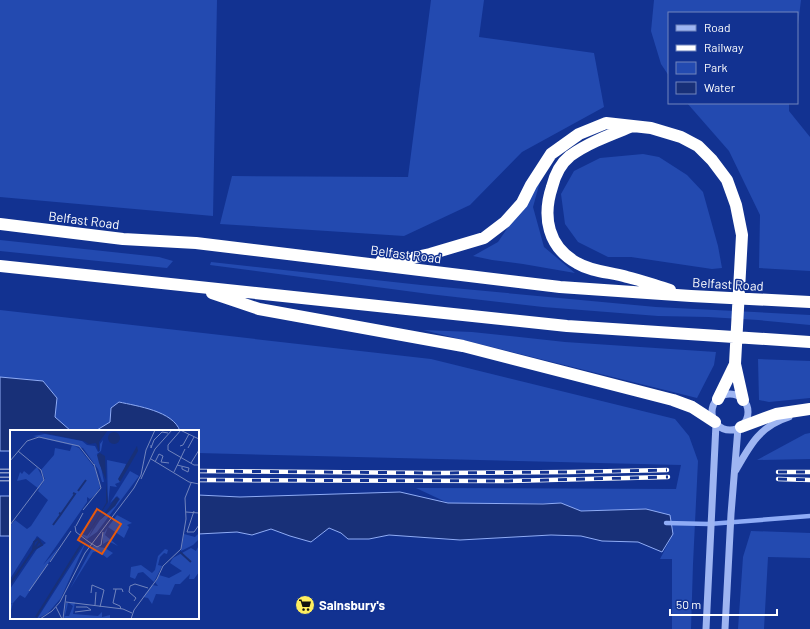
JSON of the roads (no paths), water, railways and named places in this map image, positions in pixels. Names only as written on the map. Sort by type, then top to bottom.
[{"type":"highway","points":[[356,262],[407,259],[430,254],[484,238],[505,222],[522,203],[531,185],[551,154],[579,134],[606,123],[634,125],[681,136],[698,146],[712,160],[727,180],[736,205],[742,235],[742,269],[736,362],[743,400]]},
{"type":"highway","points":[[634,125],[600,138],[570,156],[556,172],[547,203],[547,216],[551,236],[568,257],[589,270],[626,277],[691,296]]},
{"type":"highway","name":"Belfast Road","points":[[0,224],[123,239],[196,243],[560,287],[810,302]]},
{"type":"highway","points":[[0,266],[567,326],[810,342]]},
{"type":"highway","points":[[190,286],[259,310],[463,346],[673,400],[692,407],[716,423]]},
{"type":"highway","points":[[718,399],[736,362]]},
{"type":"highway","points":[[740,428],[776,414],[810,409]]},
{"type":"street","points":[[725,629],[734,474],[740,428],[745,422],[748,410],[747,405],[739,396],[728,394],[718,399],[712,410],[713,418],[716,423],[720,427],[729,430],[740,428]]},
{"type":"street","points":[[734,474],[750,445],[763,431],[781,419],[810,409]]},
{"type":"street","points":[[706,629],[716,423]]},
{"type":"water","points":[[0,377],[43,381],[57,398],[55,417],[70,430],[10,430],[10,451],[0,451]]},
{"type":"water","points":[[119,402],[154,410],[170,419],[176,424],[179,430],[97,430],[110,422],[111,408]]},
{"type":"water","points":[[400,492],[448,503],[561,503],[581,511],[646,509],[670,515],[673,534],[662,552],[638,542],[602,541],[581,536],[551,535],[460,540],[389,535],[369,539],[348,539],[341,533],[329,528],[311,542],[271,529],[252,535],[237,532],[199,534],[199,495],[240,497]]},
{"type":"water","points":[[0,496],[10,496],[10,536],[0,536]]},
{"type":"waterway","points":[[666,523],[709,524],[810,516]]},
{"type":"railway","points":[[199,471],[434,473],[667,470]]},
{"type":"railway","points":[[0,471],[10,471]]},
{"type":"railway","points":[[778,472],[810,472]]},
{"type":"railway","points":[[199,480],[505,481],[668,477]]},
{"type":"railway","points":[[0,479],[10,479]]},
{"type":"railway","points":[[778,479],[810,480]]},
{"type":"place","name":"Sainsbury's","points":[[305,605]]}]
